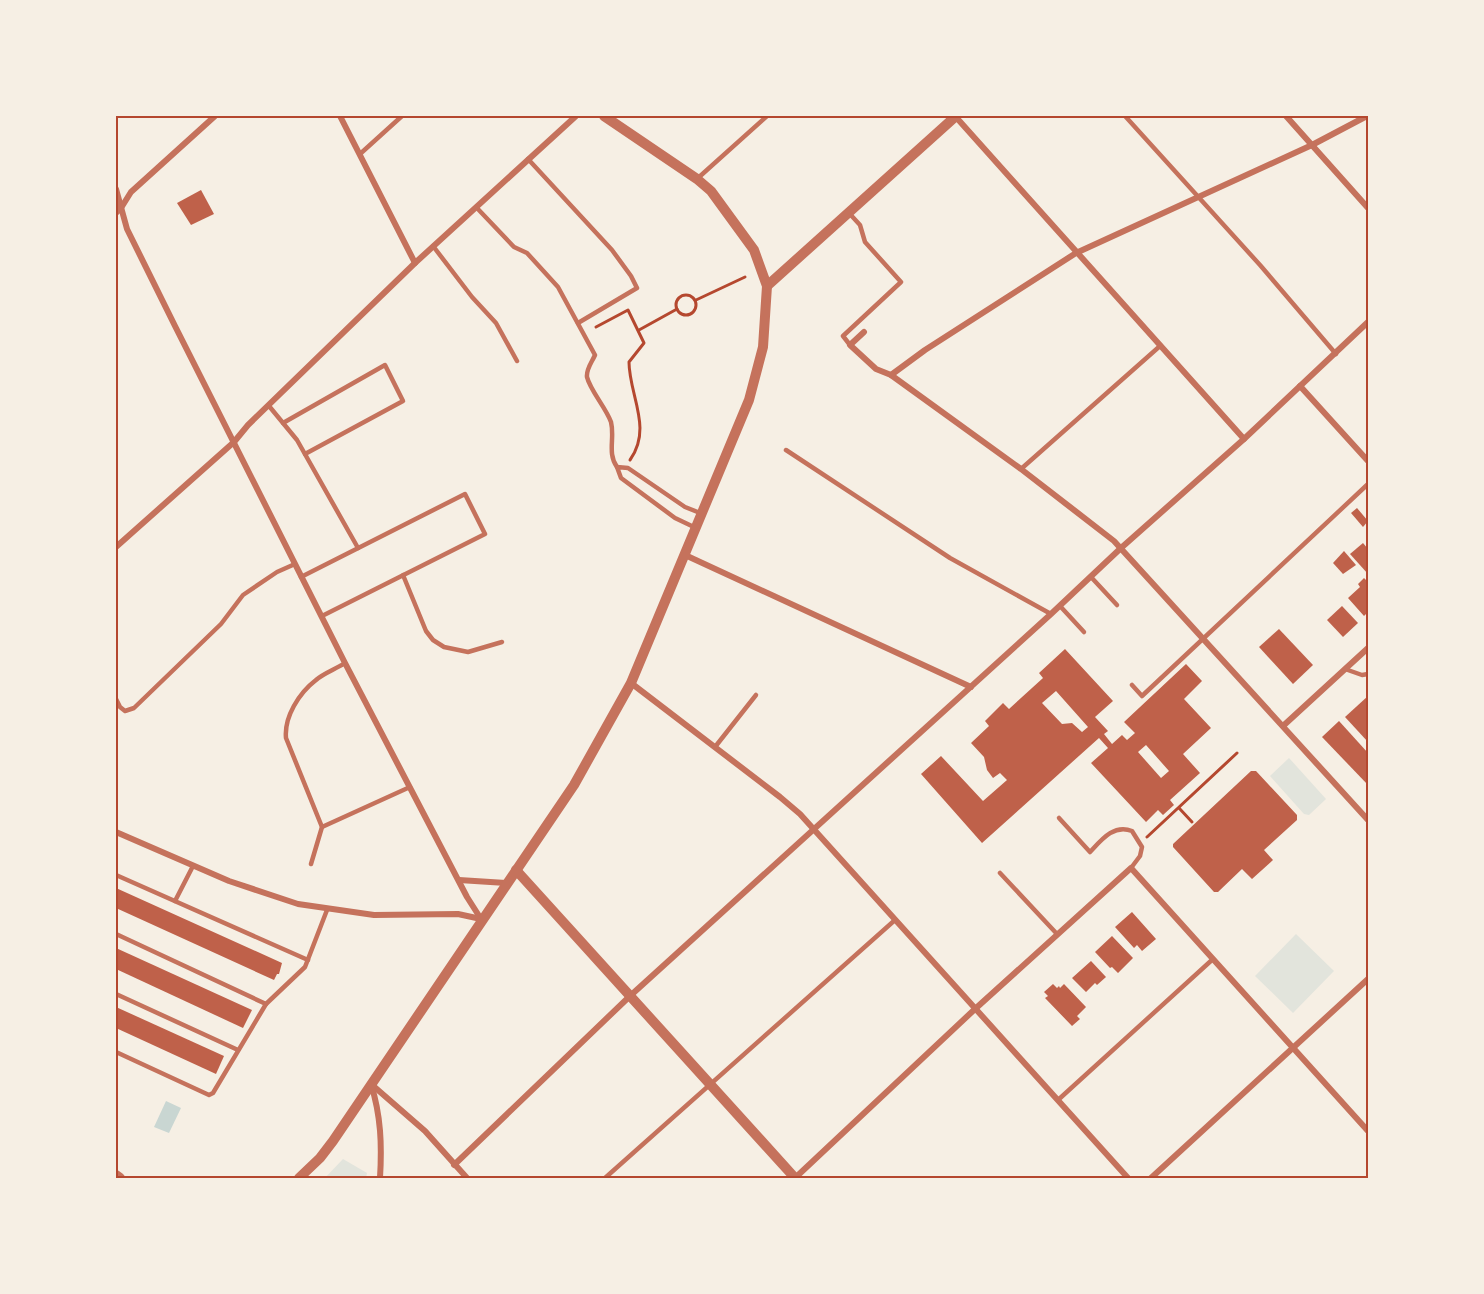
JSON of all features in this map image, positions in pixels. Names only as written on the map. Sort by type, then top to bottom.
[{"type":"street","points":[[116,213],[131,192],[215,116]]},
{"type":"street","points":[[340,116],[415,263]]},
{"type":"street","points":[[116,548],[234,442],[248,425],[475,206],[576,116]]},
{"type":"street","points":[[299,1179],[320,1158],[574,785],[630,683],[733,442],[757,376],[763,348],[767,286],[754,250],[711,191],[604,116]]},
{"type":"street","points":[[767,286],[955,116],[1244,439]]},
{"type":"street","points":[[1286,116],[1368,208]]},
{"type":"street","points":[[891,375],[925,350],[1076,253],[1312,145],[1367,116]]},
{"type":"street","points":[[116,189],[127,228],[301,577],[481,920]]},
{"type":"street","points":[[454,1165],[630,996],[1052,614],[1121,548],[1244,439],[1368,322]]},
{"type":"street","points":[[864,332],[850,345],[876,369],[891,375],[1021,469],[1121,548],[1283,726],[1366,811],[1368,820]]},
{"type":"street","points":[[1300,386],[1368,461]]},
{"type":"street","points":[[685,555],[970,687]]},
{"type":"street","points":[[1283,726],[1368,648]]},
{"type":"street","points":[[630,683],[800,814],[1128,1179]]},
{"type":"street","points":[[116,832],[193,866],[262,893],[298,904],[374,915],[458,914],[481,920]]},
{"type":"street","points":[[516,870],[794,1178],[975,1009],[1131,868],[1368,1131]]},
{"type":"street","points":[[459,880],[506,883]]},
{"type":"street","points":[[1151,1179],[1368,979]]},
{"type":"street","points":[[370,1083],[425,1131],[467,1179]]},
{"type":"street","points":[[370,1083],[381,1126],[380,1179]]},
{"type":"street","points":[[116,1175],[120,1179]]},
{"type":"lane","points":[[360,154],[402,116]]},
{"type":"lane","points":[[697,179],[767,116]]},
{"type":"lane","points":[[1125,116],[1260,265],[1336,354]]},
{"type":"lane","points":[[528,159],[612,250],[637,288],[578,323]]},
{"type":"lane","points":[[475,206],[514,247],[527,253],[563,295],[595,355],[587,376],[610,420],[611,453],[621,478],[675,518],[696,528]]},
{"type":"lane","points":[[849,213],[860,225],[866,242],[901,282],[843,336],[850,345]]},
{"type":"lane","points":[[433,246],[472,297],[496,322],[517,361]]},
{"type":"lane","points":[[1021,469],[1160,346]]},
{"type":"lane","points":[[283,423],[385,365],[403,401],[305,454]]},
{"type":"lane","points":[[269,406],[305,454],[358,548]]},
{"type":"lane","points":[[786,450],[950,558],[1052,614]]},
{"type":"lane","points":[[617,467],[628,468],[685,507],[702,514]]},
{"type":"lane","points":[[1132,685],[1142,696],[1368,484]]},
{"type":"lane","points":[[301,577],[465,494],[485,534],[322,616]]},
{"type":"lane","points":[[116,699],[125,711],[134,708],[221,624],[243,595],[277,572],[295,564]]},
{"type":"lane","points":[[403,575],[426,631],[433,640],[444,647],[468,652],[502,642]]},
{"type":"lane","points":[[1091,577],[1117,605]]},
{"type":"lane","points":[[1060,606],[1084,632]]},
{"type":"lane","points":[[310,864],[322,827],[286,738],[285,728],[287,719],[310,685],[317,678],[345,663]]},
{"type":"lane","points":[[1345,669],[1362,675],[1368,674]]},
{"type":"lane","points":[[715,747],[756,696]]},
{"type":"lane","points":[[322,827],[410,787]]},
{"type":"lane","points":[[1059,818],[1090,852],[1114,830],[1120,828],[1132,831],[1142,847],[1140,856],[1131,868]]},
{"type":"lane","points":[[175,901],[193,866]]},
{"type":"lane","points":[[1000,873],[1057,934]]},
{"type":"lane","points":[[116,875],[308,960]]},
{"type":"lane","points":[[116,1052],[209,1095],[216,1088],[266,1004],[305,967],[327,910]]},
{"type":"lane","points":[[604,1179],[895,920]]},
{"type":"lane","points":[[116,934],[266,1004]]},
{"type":"lane","points":[[1058,1100],[1213,959]]},
{"type":"lane","points":[[116,994],[238,1050]]},
{"type":"path","points":[[696,300],[745,277]]},
{"type":"path","points":[[681,296],[691,296],[696,300],[697,307],[691,315],[681,314],[677,309],[676,302],[681,296]]},
{"type":"path","points":[[639,330],[677,309]]},
{"type":"path","points":[[596,327],[628,310],[644,344],[629,362],[640,422],[635,453],[628,463]]},
{"type":"path","points":[[1147,837],[1237,753]]},
{"type":"path","points":[[1179,808],[1192,822]]},
{"type":"shaded area","points":[[1289,758],[1326,799],[1309,815],[1304,814],[1270,776]]},
{"type":"shaded area","points":[[1296,934],[1334,971],[1293,1013],[1255,976]]},
{"type":"shaded area","points":[[166,1101],[181,1108],[169,1133],[154,1127]]},
{"type":"shaded area","points":[[343,1159],[367,1173],[366,1178],[325,1178]]},
{"type":"building","points":[[201,190],[214,214],[191,225],[177,203]]},
{"type":"building","points":[[1357,508],[1368,521],[1363,527],[1351,513]]},
{"type":"building","points":[[1363,543],[1368,549],[1368,574],[1350,554]]},
{"type":"building","points":[[1344,551],[1356,565],[1343,574],[1333,563]]},
{"type":"building","points":[[1364,578],[1368,582],[1368,612],[1364,616],[1348,598],[1360,587],[1358,584]]},
{"type":"building","points":[[1342,606],[1358,623],[1343,637],[1327,620]]},
{"type":"building","points":[[1279,629],[1313,665],[1293,684],[1259,647]]},
{"type":"building","points":[[1065,649],[1113,701],[1095,717],[1108,731],[1104,734],[1112,744],[1122,735],[1127,740],[1135,733],[1124,722],[1186,664],[1202,681],[1184,699],[1211,728],[1183,754],[1200,773],[1170,800],[1174,805],[1163,815],[1158,810],[1146,822],[1091,763],[1108,748],[1099,738],[982,843],[921,774],[941,756],[983,801],[1007,780],[1000,773],[993,778],[987,770],[984,757],[971,743],[989,726],[985,721],[1003,703],[1009,709],[1043,678],[1039,673]],"holes":[[[1056,691],[1088,727],[1082,732],[1072,723],[1062,724],[1042,703]],[[1146,745],[1169,771],[1161,778],[1138,752]]]},
{"type":"building","points":[[1368,696],[1368,742],[1345,717]]},
{"type":"building","points":[[1339,721],[1368,753],[1368,785],[1322,737]]},
{"type":"building","points":[[1251,771],[1256,771],[1297,815],[1297,820],[1264,850],[1273,860],[1252,879],[1242,869],[1218,892],[1214,892],[1173,847],[1173,844]]},
{"type":"building","points":[[116,888],[282,963],[279,974],[274,980],[116,908]]},
{"type":"building","points":[[1132,912],[1156,939],[1142,951],[1137,945],[1134,948],[1115,927]]},
{"type":"building","points":[[1112,936],[1133,958],[1118,973],[1095,952]]},
{"type":"building","points":[[116,948],[252,1010],[243,1028],[116,969]]},
{"type":"building","points":[[1091,961],[1106,977],[1086,992],[1072,978]]},
{"type":"building","points":[[1053,984],[1060,988],[1064,984],[1086,1007],[1077,1016],[1080,1019],[1072,1026],[1045,998],[1048,996],[1044,992]]},
{"type":"building","points":[[116,1007],[224,1056],[216,1074],[116,1028]]}]
